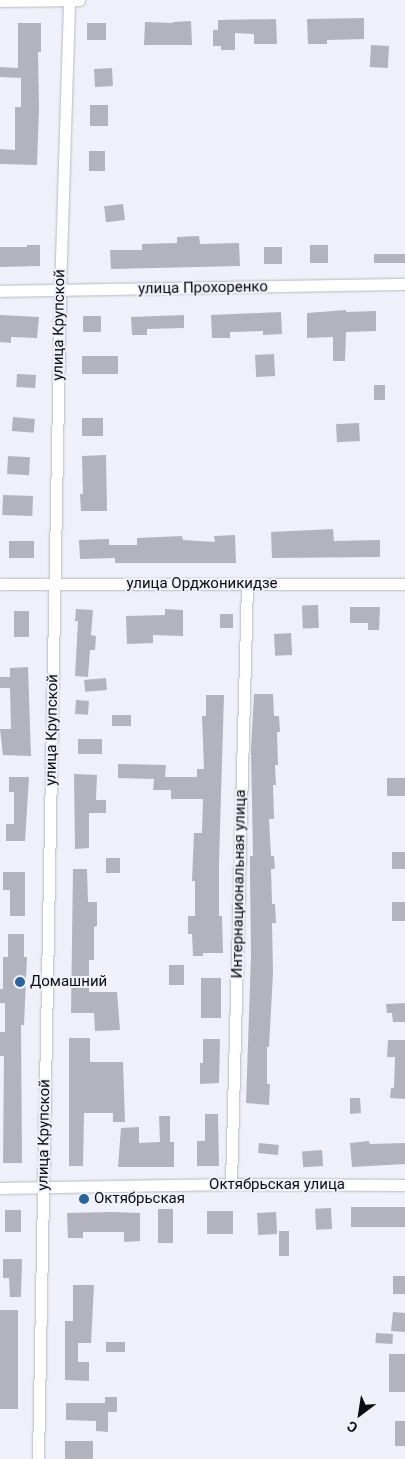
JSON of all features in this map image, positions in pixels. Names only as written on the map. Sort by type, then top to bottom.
[{"type":"street","points":[[0,0],[79,0]]},
{"type":"street","name":"улица Крупской","points":[[38,1459],[60,291],[69,0]]},
{"type":"street","name":"улица Прохоренко","points":[[0,291],[405,284]]},
{"type":"street","name":"улица Орджоникидзе","points":[[0,584],[405,584]]},
{"type":"street","name":"Интернациональная улица","points":[[231,1184],[247,584]]},
{"type":"street","name":"Октябрьская улица","points":[[0,1188],[231,1184],[405,1186]]},
{"type":"building","points":[[364,18],[364,39],[327,40],[327,44],[308,44],[307,19]]},
{"type":"building","points":[[276,19],[277,44],[254,44],[254,34],[235,33],[235,50],[221,50],[221,46],[213,46],[213,30],[218,30],[218,20]]},
{"type":"building","points":[[191,21],[192,45],[144,45],[145,22],[173,23]]},
{"type":"building","points":[[18,23],[41,23],[41,52],[38,52],[37,165],[0,164],[0,149],[15,150],[15,107],[21,107],[21,78],[0,77],[0,67],[18,68]]},
{"type":"building","points":[[87,23],[106,23],[106,40],[87,40]]},
{"type":"building","points":[[371,45],[389,46],[388,68],[370,67]]},
{"type":"building","points":[[112,68],[113,86],[95,87],[94,69]]},
{"type":"building","points":[[90,105],[108,105],[108,126],[90,126]]},
{"type":"building","points":[[89,151],[105,151],[105,171],[89,171]]},
{"type":"building","points":[[123,204],[125,220],[106,222],[104,206]]},
{"type":"building","points":[[199,236],[200,244],[239,243],[240,266],[111,269],[110,250],[142,250],[142,244],[177,243],[177,237]]},
{"type":"building","points":[[27,245],[40,245],[40,266],[0,267],[0,247],[27,247]]},
{"type":"building","points":[[310,245],[328,245],[328,263],[310,263]]},
{"type":"building","points":[[264,247],[282,247],[282,264],[264,264]]},
{"type":"building","points":[[374,254],[405,254],[405,263],[374,263]]},
{"type":"building","points":[[346,310],[346,312],[376,311],[376,331],[346,332],[345,361],[333,361],[333,337],[307,338],[307,313]]},
{"type":"building","points":[[281,312],[282,334],[263,335],[263,331],[230,332],[230,338],[212,338],[211,315]]},
{"type":"building","points":[[0,315],[39,317],[37,338],[11,337],[11,343],[0,342]]},
{"type":"building","points":[[184,315],[184,328],[147,329],[147,335],[132,335],[131,317]]},
{"type":"building","points":[[83,316],[101,316],[101,332],[83,332]]},
{"type":"building","points":[[274,354],[275,376],[256,377],[255,355]]},
{"type":"building","points":[[82,356],[118,356],[118,374],[82,374]]},
{"type":"building","points":[[17,374],[36,375],[35,388],[16,387]]},
{"type":"building","points":[[374,385],[385,385],[385,400],[374,400]]},
{"type":"building","points":[[13,417],[35,419],[34,433],[12,431]]},
{"type":"building","points":[[82,418],[103,418],[103,436],[82,436]]},
{"type":"building","points":[[359,423],[360,441],[337,442],[336,424]]},
{"type":"building","points":[[106,455],[107,511],[81,511],[80,494],[83,494],[82,456]]},
{"type":"building","points":[[8,456],[30,457],[29,475],[7,474]]},
{"type":"building","points":[[3,495],[33,496],[32,516],[2,515]]},
{"type":"building","points":[[333,529],[334,541],[380,540],[380,557],[272,558],[271,532]]},
{"type":"building","points":[[235,535],[236,563],[115,563],[115,558],[80,559],[79,540],[109,539],[109,545],[137,545],[137,538],[182,536],[183,540],[215,542],[214,536]]},
{"type":"building","points":[[9,541],[34,541],[34,558],[9,558]]},
{"type":"building","points":[[318,605],[319,628],[303,629],[302,606]]},
{"type":"building","points":[[350,607],[380,607],[379,630],[368,630],[368,623],[350,623]]},
{"type":"building","points":[[76,609],[93,610],[91,635],[96,636],[95,650],[90,650],[88,677],[75,676],[78,621],[75,621]]},
{"type":"building","points":[[165,609],[183,610],[183,636],[153,635],[153,643],[127,644],[126,616],[165,615]]},
{"type":"building","points":[[14,611],[29,611],[29,637],[14,637]]},
{"type":"building","points":[[220,614],[233,614],[233,628],[220,628]]},
{"type":"building","points":[[291,633],[292,655],[275,656],[274,634]]},
{"type":"building","points":[[28,667],[31,756],[3,755],[0,729],[11,729],[10,688],[0,688],[0,677],[10,677],[10,668]]},
{"type":"building","points":[[106,678],[107,690],[85,692],[84,680]]},
{"type":"building","points":[[254,694],[273,694],[274,716],[279,716],[280,732],[277,732],[278,765],[275,765],[276,785],[273,785],[274,819],[269,819],[271,856],[274,856],[275,869],[271,869],[272,904],[275,904],[276,923],[272,923],[273,973],[269,1047],[267,1047],[267,1084],[270,1084],[269,1105],[246,1103],[251,956],[250,856],[253,856],[251,750]]},
{"type":"building","points":[[206,695],[224,695],[219,862],[219,916],[222,916],[223,953],[203,953],[203,956],[193,956],[192,934],[188,934],[188,916],[195,916],[195,881],[192,881],[194,833],[202,833],[203,799],[171,799],[171,790],[153,790],[154,779],[118,778],[118,764],[166,765],[165,777],[197,777],[197,769],[204,769],[202,716],[206,716]]},
{"type":"building","points":[[76,700],[89,701],[88,715],[75,714]]},
{"type":"building","points":[[112,715],[131,715],[131,726],[112,726]]},
{"type":"building","points":[[78,739],[102,739],[102,754],[78,754]]},
{"type":"building","points":[[74,774],[97,775],[96,800],[106,800],[106,813],[89,813],[89,848],[75,849]]},
{"type":"building","points":[[9,777],[29,777],[25,841],[6,841],[6,824],[14,824],[14,792],[9,792]]},
{"type":"building","points":[[387,778],[405,778],[405,796],[387,796]]},
{"type":"building","points":[[392,852],[405,852],[405,869],[392,869]]},
{"type":"building","points":[[106,858],[120,858],[120,873],[106,873]]},
{"type":"building","points":[[73,869],[87,869],[88,902],[97,902],[97,926],[94,927],[94,960],[89,960],[89,992],[117,992],[120,1030],[95,1031],[94,1013],[71,1013]]},
{"type":"building","points":[[3,872],[25,872],[25,916],[10,916],[10,890],[3,890]]},
{"type":"building","points":[[392,902],[405,902],[405,921],[392,921]]},
{"type":"building","points":[[8,934],[24,934],[24,957],[27,957],[24,1025],[21,1025],[22,1163],[3,1163],[4,1056],[0,1056],[0,1032],[5,1032],[5,1003],[0,1003],[0,989],[3,989],[3,957],[8,957]]},
{"type":"building","points":[[169,965],[184,965],[184,985],[169,985]]},
{"type":"building","points":[[201,978],[221,978],[221,1018],[201,1018]]},
{"type":"building","points":[[405,1003],[405,1022],[393,1022],[392,1013],[387,1013],[386,1004]]},
{"type":"building","points":[[69,1038],[90,1038],[90,1062],[123,1062],[125,1122],[113,1122],[113,1113],[84,1113],[83,1166],[69,1166]]},
{"type":"building","points":[[203,1039],[220,1039],[219,1083],[200,1084],[200,1063],[203,1063]]},
{"type":"building","points":[[388,1040],[405,1040],[405,1099],[390,1098],[391,1088],[394,1088],[395,1057],[387,1057]]},
{"type":"building","points":[[350,1098],[360,1098],[361,1113],[350,1114]]},
{"type":"building","points":[[205,1114],[218,1114],[219,1166],[197,1166],[197,1141],[205,1141]]},
{"type":"building","points":[[159,1116],[170,1116],[170,1142],[174,1142],[174,1167],[118,1167],[121,1128],[139,1127],[139,1143],[160,1142]]},
{"type":"building","points":[[369,1141],[370,1144],[405,1143],[405,1164],[352,1167],[350,1143]]},
{"type":"building","points":[[259,1143],[279,1145],[278,1155],[258,1153]]},
{"type":"building","points":[[322,1150],[323,1166],[303,1167],[302,1151]]},
{"type":"building","points":[[351,1207],[405,1207],[405,1227],[351,1227]]},
{"type":"building","points":[[331,1208],[332,1229],[316,1230],[315,1209]]},
{"type":"building","points":[[158,1209],[173,1209],[173,1243],[158,1243]]},
{"type":"building","points":[[5,1210],[21,1210],[21,1232],[5,1232]]},
{"type":"building","points":[[207,1211],[233,1211],[233,1234],[207,1234]]},
{"type":"building","points":[[276,1212],[277,1234],[258,1235],[257,1213]]},
{"type":"building","points":[[67,1213],[140,1213],[140,1241],[124,1242],[124,1232],[83,1232],[83,1238],[68,1238]]},
{"type":"building","points":[[279,1231],[289,1231],[289,1256],[279,1256]]},
{"type":"building","points":[[3,1259],[22,1259],[21,1297],[10,1297],[9,1278],[3,1278]]},
{"type":"building","points":[[393,1276],[405,1276],[405,1294],[393,1294]]},
{"type":"building","points":[[73,1285],[94,1285],[91,1343],[78,1343],[78,1362],[89,1362],[89,1381],[65,1380],[65,1321],[73,1321]]},
{"type":"building","points":[[0,1310],[18,1310],[18,1409],[0,1409]]},
{"type":"building","points":[[393,1312],[405,1313],[405,1332],[391,1331]]},
{"type":"building","points":[[376,1333],[393,1334],[392,1344],[375,1343]]},
{"type":"building","points":[[106,1342],[125,1342],[125,1352],[106,1352]]},
{"type":"building","points":[[389,1354],[405,1354],[405,1392],[389,1392]]},
{"type":"building","points":[[105,1397],[117,1397],[117,1412],[108,1412],[108,1432],[96,1431],[96,1421],[66,1420],[66,1403],[105,1403]]},
{"type":"building","points":[[395,1421],[405,1421],[405,1446],[395,1446]]},
{"type":"building","points":[[65,1441],[93,1441],[93,1459],[65,1459]]},
{"type":"place","name":"Домашний","points":[[20,982]]},
{"type":"place","name":"Октябрьская","points":[[84,1199]]}]
